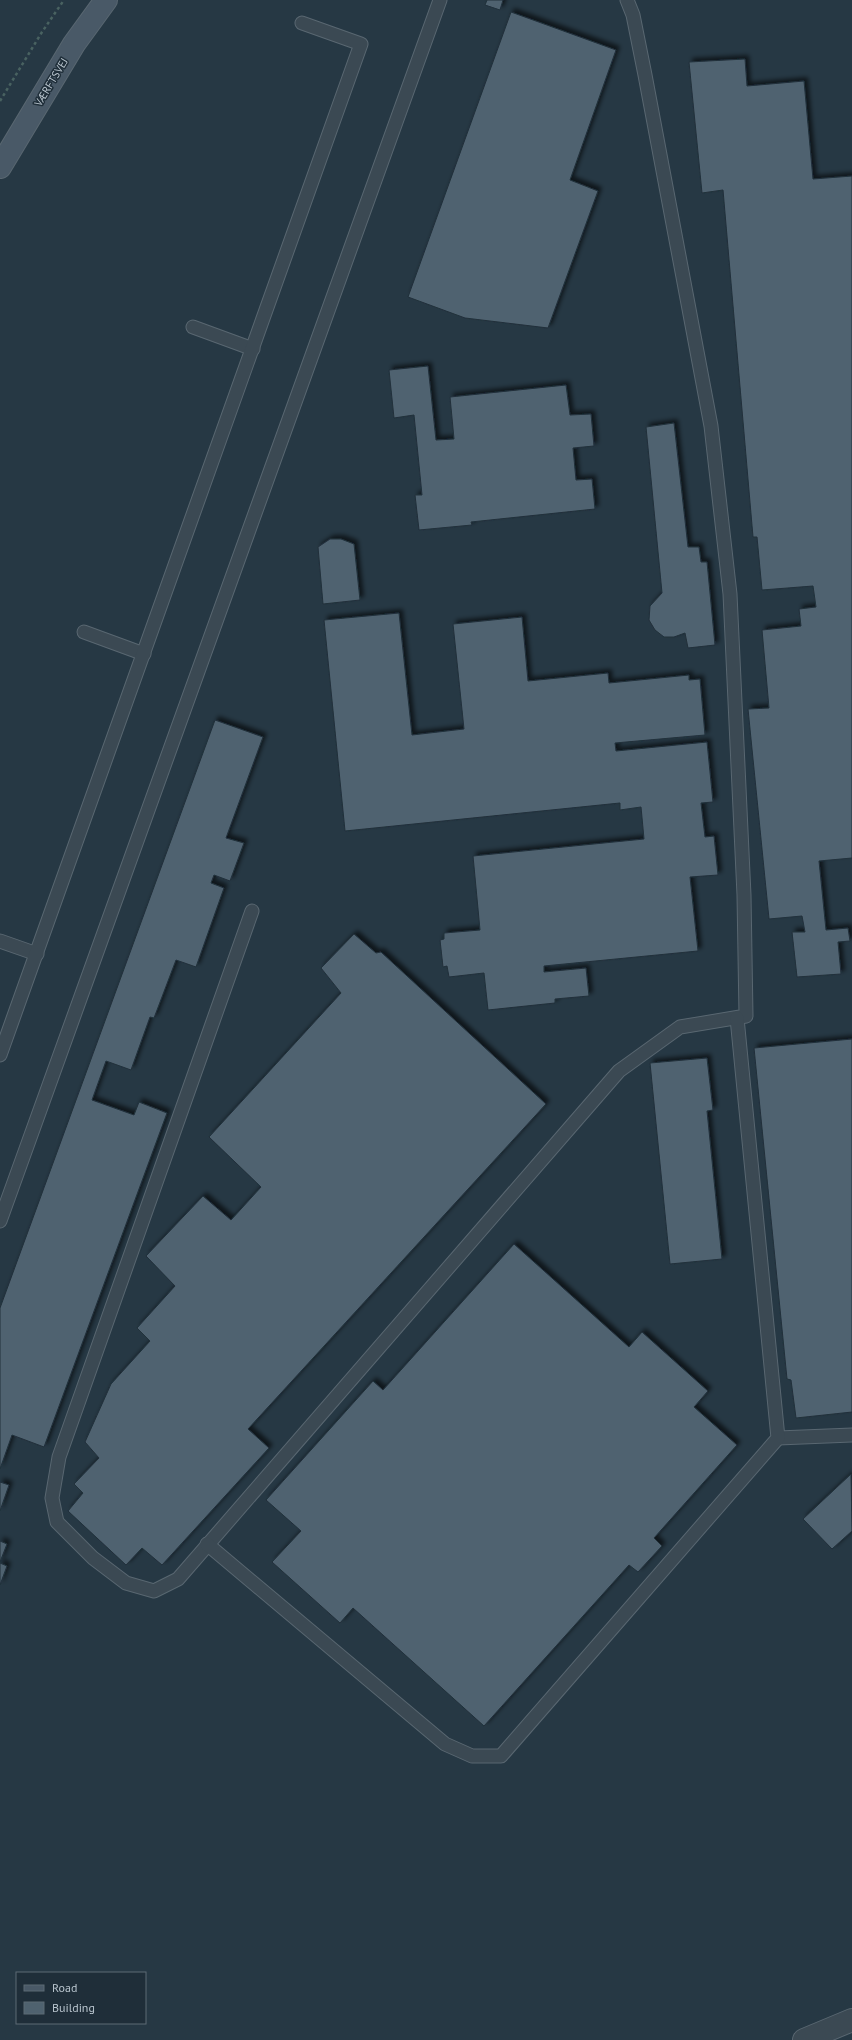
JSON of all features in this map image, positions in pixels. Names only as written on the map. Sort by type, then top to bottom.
[{"type":"street","name":"VÆRFTSVEJ","points":[[0,167],[74,44],[106,0]]},
{"type":"street","points":[[804,2040],[852,2020]]},
{"type":"lane","points":[[0,1221],[440,0]]},
{"type":"lane","points":[[252,911],[59,1457],[52,1498],[57,1522],[93,1558],[126,1583],[154,1591],[178,1579],[619,1071],[680,1027],[746,1016],[744,895],[729,587],[712,426],[702,367],[645,75],[633,15],[627,0]]},
{"type":"lane","points":[[0,1055],[361,44],[302,23]]},
{"type":"lane","points":[[193,327],[253,349]]},
{"type":"lane","points":[[84,632],[144,654]]},
{"type":"lane","points":[[0,941],[37,954]]},
{"type":"lane","points":[[737,1018],[778,1438]]},
{"type":"lane","points":[[207,1544],[445,1744],[472,1756],[501,1756],[778,1438],[852,1435]]},
{"type":"path","points":[[0,102],[42,32],[64,0]]},
{"type":"building","points":[[487,0],[503,0],[500,10],[485,5]]},
{"type":"building","points":[[511,12],[616,50],[570,180],[598,191],[548,328],[465,318],[408,297]]},
{"type":"building","points":[[745,59],[747,86],[804,81],[813,179],[852,176],[852,858],[819,861],[826,930],[848,928],[850,941],[838,942],[841,974],[797,977],[792,932],[805,932],[802,916],[769,919],[748,709],[769,708],[762,630],[801,626],[799,609],[816,607],[813,586],[762,590],[757,537],[753,537],[723,190],[702,193],[689,62]]},
{"type":"building","points":[[428,366],[436,440],[454,439],[450,397],[566,385],[570,415],[591,414],[594,446],[573,448],[576,480],[592,479],[595,509],[471,522],[472,525],[419,530],[415,495],[422,495],[414,415],[394,418],[389,370]]},
{"type":"building","points":[[674,423],[688,547],[699,547],[701,562],[707,562],[715,645],[688,648],[685,633],[674,637],[664,637],[655,630],[649,620],[650,606],[662,593],[646,427]]},
{"type":"building","points":[[330,539],[341,539],[354,544],[360,600],[323,604],[318,547]]},
{"type":"building","points":[[399,613],[412,735],[464,729],[453,624],[522,617],[528,681],[608,673],[609,683],[689,675],[689,680],[700,679],[705,735],[615,743],[616,751],[707,742],[713,802],[701,803],[705,837],[714,836],[718,875],[690,877],[698,951],[544,966],[544,972],[586,968],[589,996],[555,999],[555,1003],[488,1010],[484,973],[449,977],[447,966],[443,967],[440,940],[444,939],[444,933],[480,930],[473,856],[644,839],[641,807],[620,810],[620,803],[345,831],[324,620]]},
{"type":"building","points":[[215,720],[263,737],[226,838],[244,843],[230,881],[214,875],[211,883],[224,888],[196,967],[176,960],[154,1018],[150,1017],[131,1070],[106,1061],[92,1100],[134,1115],[139,1102],[167,1113],[44,1447],[12,1435],[0,1469],[0,1308]]},
{"type":"building","points":[[354,934],[376,953],[381,952],[546,1104],[248,1429],[269,1448],[162,1565],[142,1548],[126,1565],[68,1511],[83,1493],[74,1484],[99,1458],[85,1442],[111,1384],[150,1341],[137,1328],[175,1286],[146,1256],[203,1196],[231,1220],[261,1187],[209,1137],[341,993],[321,968]]},
{"type":"building","points":[[852,1039],[852,1412],[796,1418],[791,1380],[787,1379],[754,1048]]},
{"type":"building","points":[[707,1058],[713,1110],[707,1111],[722,1259],[670,1264],[650,1063]]},
{"type":"building","points":[[514,1244],[629,1347],[642,1332],[708,1391],[694,1407],[737,1445],[654,1538],[662,1546],[638,1572],[629,1565],[484,1726],[353,1608],[340,1623],[272,1562],[301,1531],[266,1500],[373,1381],[383,1390]]},
{"type":"building","points":[[851,1474],[852,1531],[832,1549],[803,1519]]},
{"type":"building","points":[[0,1482],[9,1485],[0,1511]]},
{"type":"building","points":[[0,1541],[7,1544],[0,1562]]},
{"type":"building","points":[[0,1563],[7,1566],[0,1585]]}]
